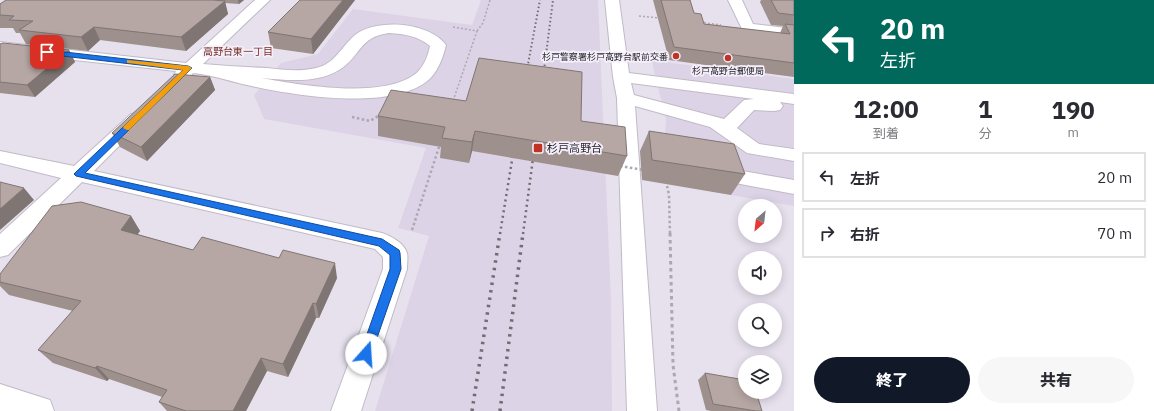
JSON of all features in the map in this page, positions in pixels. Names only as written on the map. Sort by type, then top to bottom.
[{"type":"street","points":[[612,0],[624,87],[642,411]]},
{"type":"street","points":[[735,0],[748,28],[794,33]]},
{"type":"street","points":[[172,84],[249,7]]},
{"type":"street","points":[[0,47],[188,68],[291,76],[332,68],[340,62],[360,39],[369,32],[376,30],[395,29],[418,33],[433,40],[438,45],[433,61],[419,80],[406,86],[366,93],[348,94],[283,86],[233,78],[209,70]]},
{"type":"street","points":[[340,62],[340,71],[347,82],[356,89],[366,93]]},
{"type":"street","points":[[624,87],[721,111],[794,98]]},
{"type":"street","points":[[624,87],[721,111],[750,104],[770,105],[794,112]]},
{"type":"street","points":[[0,248],[150,106]]},
{"type":"street","points":[[721,111],[754,149],[794,155]]},
{"type":"street","points":[[0,157],[382,242],[395,253],[395,269],[346,411]]},
{"type":"street","points":[[737,177],[794,187]]},
{"type":"street","points":[[0,399],[39,411]]},
{"type":"path","points":[[477,30],[483,23],[490,0]]},
{"type":"path","points":[[633,15],[663,18]]},
{"type":"path","points":[[694,22],[748,28]]},
{"type":"path","points":[[412,232],[442,139]]},
{"type":"path","points":[[614,166],[645,170]]},
{"type":"path","points":[[664,173],[669,195],[674,365],[679,411]]},
{"type":"shaded area","points":[[481,0],[598,0],[611,300],[612,411],[375,411],[429,236],[398,228],[426,148],[264,119],[254,95],[281,63],[318,54],[353,9],[472,25]]},
{"type":"shaded area","points":[[650,54],[665,62],[794,79],[794,206],[782,204],[782,199],[754,199],[674,185],[665,135],[666,120]]},
{"type":"building","points":[[6,0],[225,1],[181,37],[94,27],[81,37],[19,30],[33,21],[9,20],[14,16],[0,15],[0,4]]},
{"type":"building","points":[[300,0],[343,0],[311,39],[268,32]]},
{"type":"building","points":[[661,0],[690,0],[694,13],[701,14],[704,24],[790,34],[785,24],[794,25],[794,63],[674,47]]},
{"type":"building","points":[[771,0],[794,0],[794,15],[778,13]]},
{"type":"building","points":[[3,43],[69,50],[27,85],[0,82],[0,44]]},
{"type":"building","points":[[479,58],[582,72],[581,121],[625,127],[627,156],[475,131],[472,142],[442,138],[445,127],[378,116],[391,90],[466,101]]},
{"type":"building","points":[[175,74],[210,77],[141,147],[112,133]]},
{"type":"building","points":[[649,131],[734,144],[745,174],[652,160]]},
{"type":"building","points":[[0,182],[24,188],[0,209]]},
{"type":"building","points":[[81,202],[131,216],[121,230],[193,250],[202,237],[279,258],[283,250],[335,263],[316,304],[313,303],[283,364],[261,358],[233,411],[186,411],[159,402],[167,390],[97,366],[95,368],[38,350],[81,301],[0,282],[0,274],[52,206]]},
{"type":"building","points":[[705,373],[738,379],[738,399],[758,399],[762,411],[756,411],[713,404]]},
{"type":"railway","points":[[526,75],[540,0]]},
{"type":"railway","points":[[543,78],[553,0]]},
{"type":"railway","points":[[500,234],[514,148]]},
{"type":"railway","points":[[523,234],[534,151]]},
{"type":"railway","points":[[472,411],[500,233]]},
{"type":"railway","points":[[500,411],[523,233]]},
{"type":"slow traffic","points":[[127,128],[188,68],[129,61]]},
{"type":"place","name":"杉戸警察署杉戸高野台駅前交番","points":[[676,56]]},
{"type":"place","name":"杉戸高野台郵便局","points":[[728,58]]},
{"type":"place","name":"杉戸高野台","points":[[538,148]]},
{"type":"district","name":"高野台東一丁目","points":[[238,51]]},
{"type":"route","points":[[47,52],[188,68],[79,174],[382,242],[395,253],[395,269],[366,354]]}]
